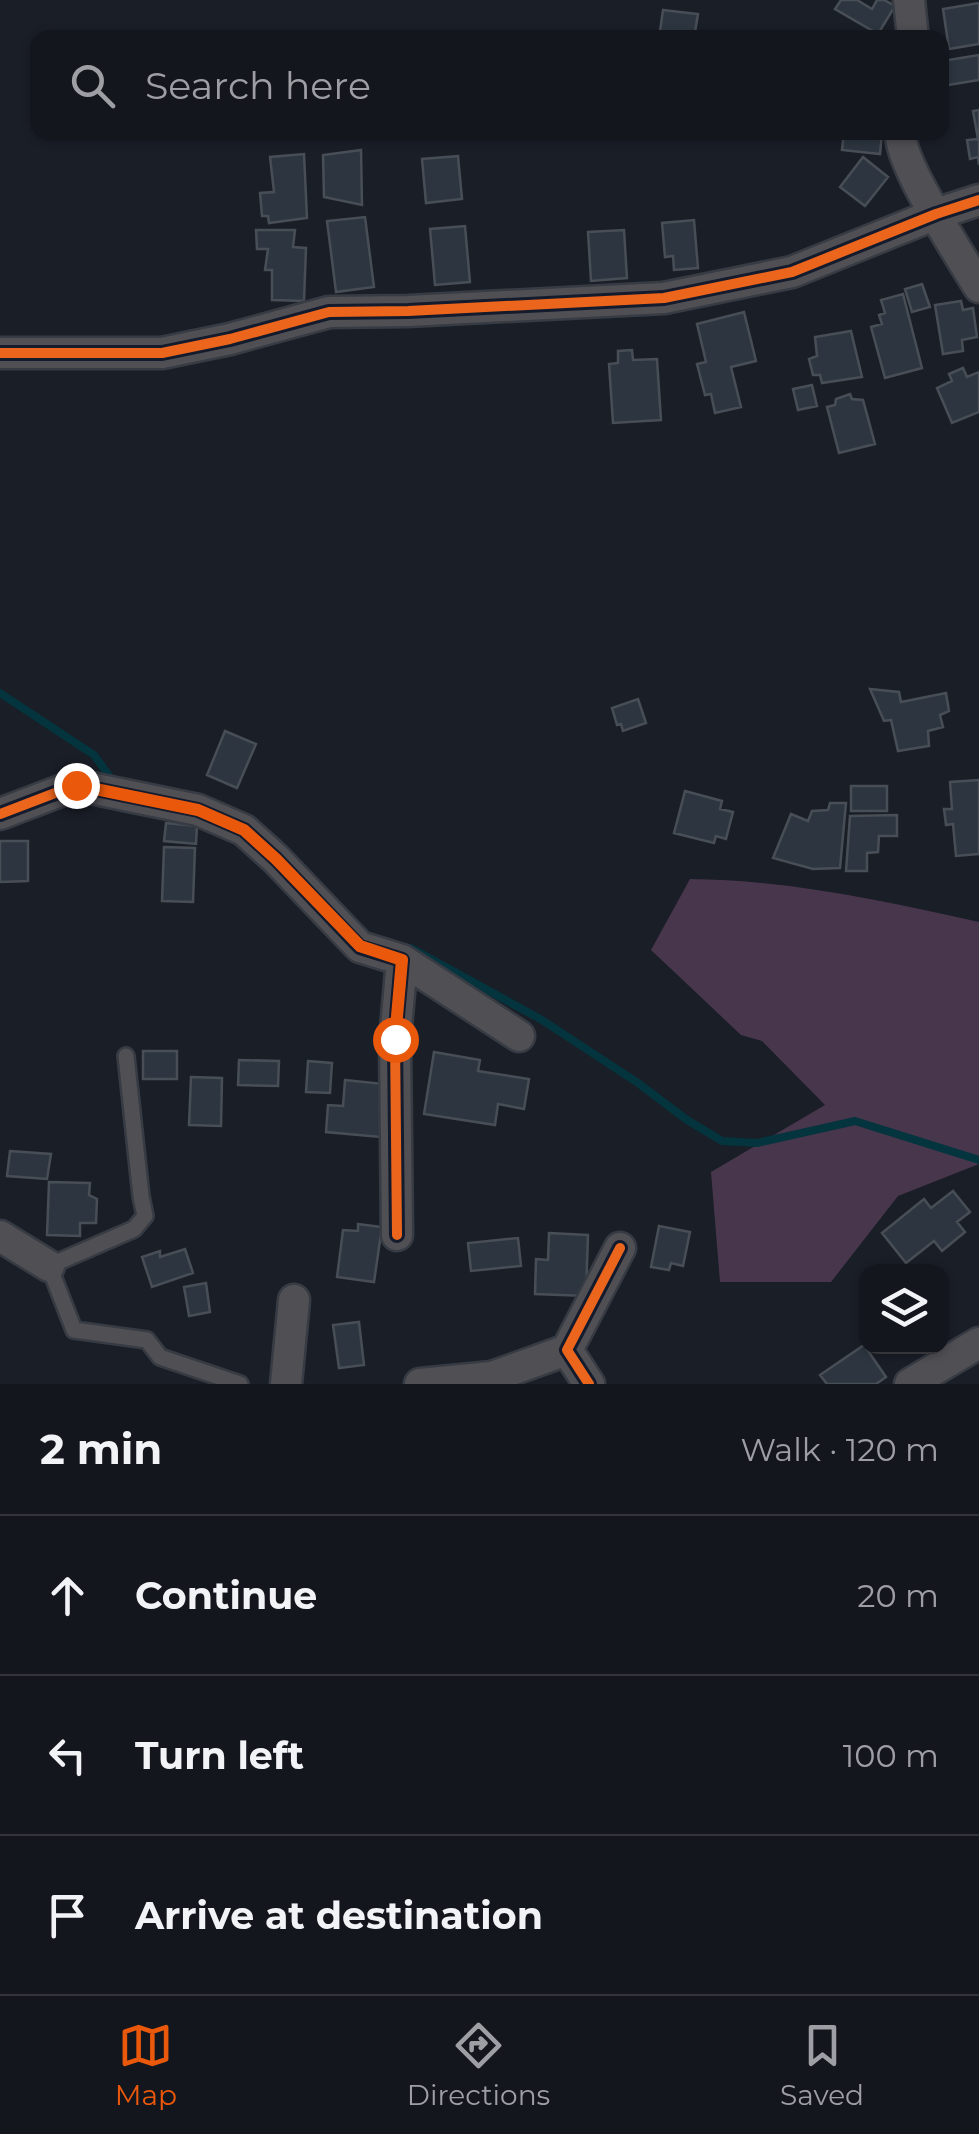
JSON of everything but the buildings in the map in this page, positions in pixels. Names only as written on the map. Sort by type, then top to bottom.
[{"type":"street","points":[[909,0],[912,30]]},
{"type":"street","points":[[900,140],[910,170],[979,287]]},
{"type":"street","points":[[0,352],[162,353],[328,312],[664,298],[792,272],[979,200]]},
{"type":"street","points":[[0,814],[76,785],[198,810],[244,830],[360,946],[402,960],[519,1036]]},
{"type":"street","points":[[397,1235],[395,1039],[402,960]]},
{"type":"street","points":[[0,1236],[49,1266]]},
{"type":"street","points":[[420,1384],[494,1380],[567,1350],[620,1248]]},
{"type":"street","points":[[286,1384],[294,1300]]},
{"type":"street","points":[[910,1384],[979,1343]]},
{"type":"street","points":[[567,1350],[588,1384]]},
{"type":"lane","points":[[126,1056],[145,1216],[134,1230],[49,1266],[74,1330],[147,1340],[160,1357],[240,1384]]},
{"type":"shaded area","points":[[690,879],[799,888],[979,922],[979,1164],[898,1196],[831,1282],[720,1282],[711,1172],[825,1105],[762,1041],[741,1035],[651,950]]},
{"type":"waterway","points":[[0,693],[94,755],[113,781]]},
{"type":"waterway","points":[[407,948],[542,1020],[722,1141],[757,1143],[855,1121],[979,1160]]},
{"type":"cycle path","points":[[0,353],[162,353],[329,312],[664,298],[792,272],[979,200]]},
{"type":"cycle path","points":[[0,814],[76,785],[198,810],[244,830],[360,947],[402,960],[395,1039],[397,1235]]},
{"type":"cycle path","points":[[589,1384],[567,1350],[620,1248]]},
{"type":"route","points":[[76,785],[198,810],[244,830],[360,946],[402,960],[395,1039]]}]
